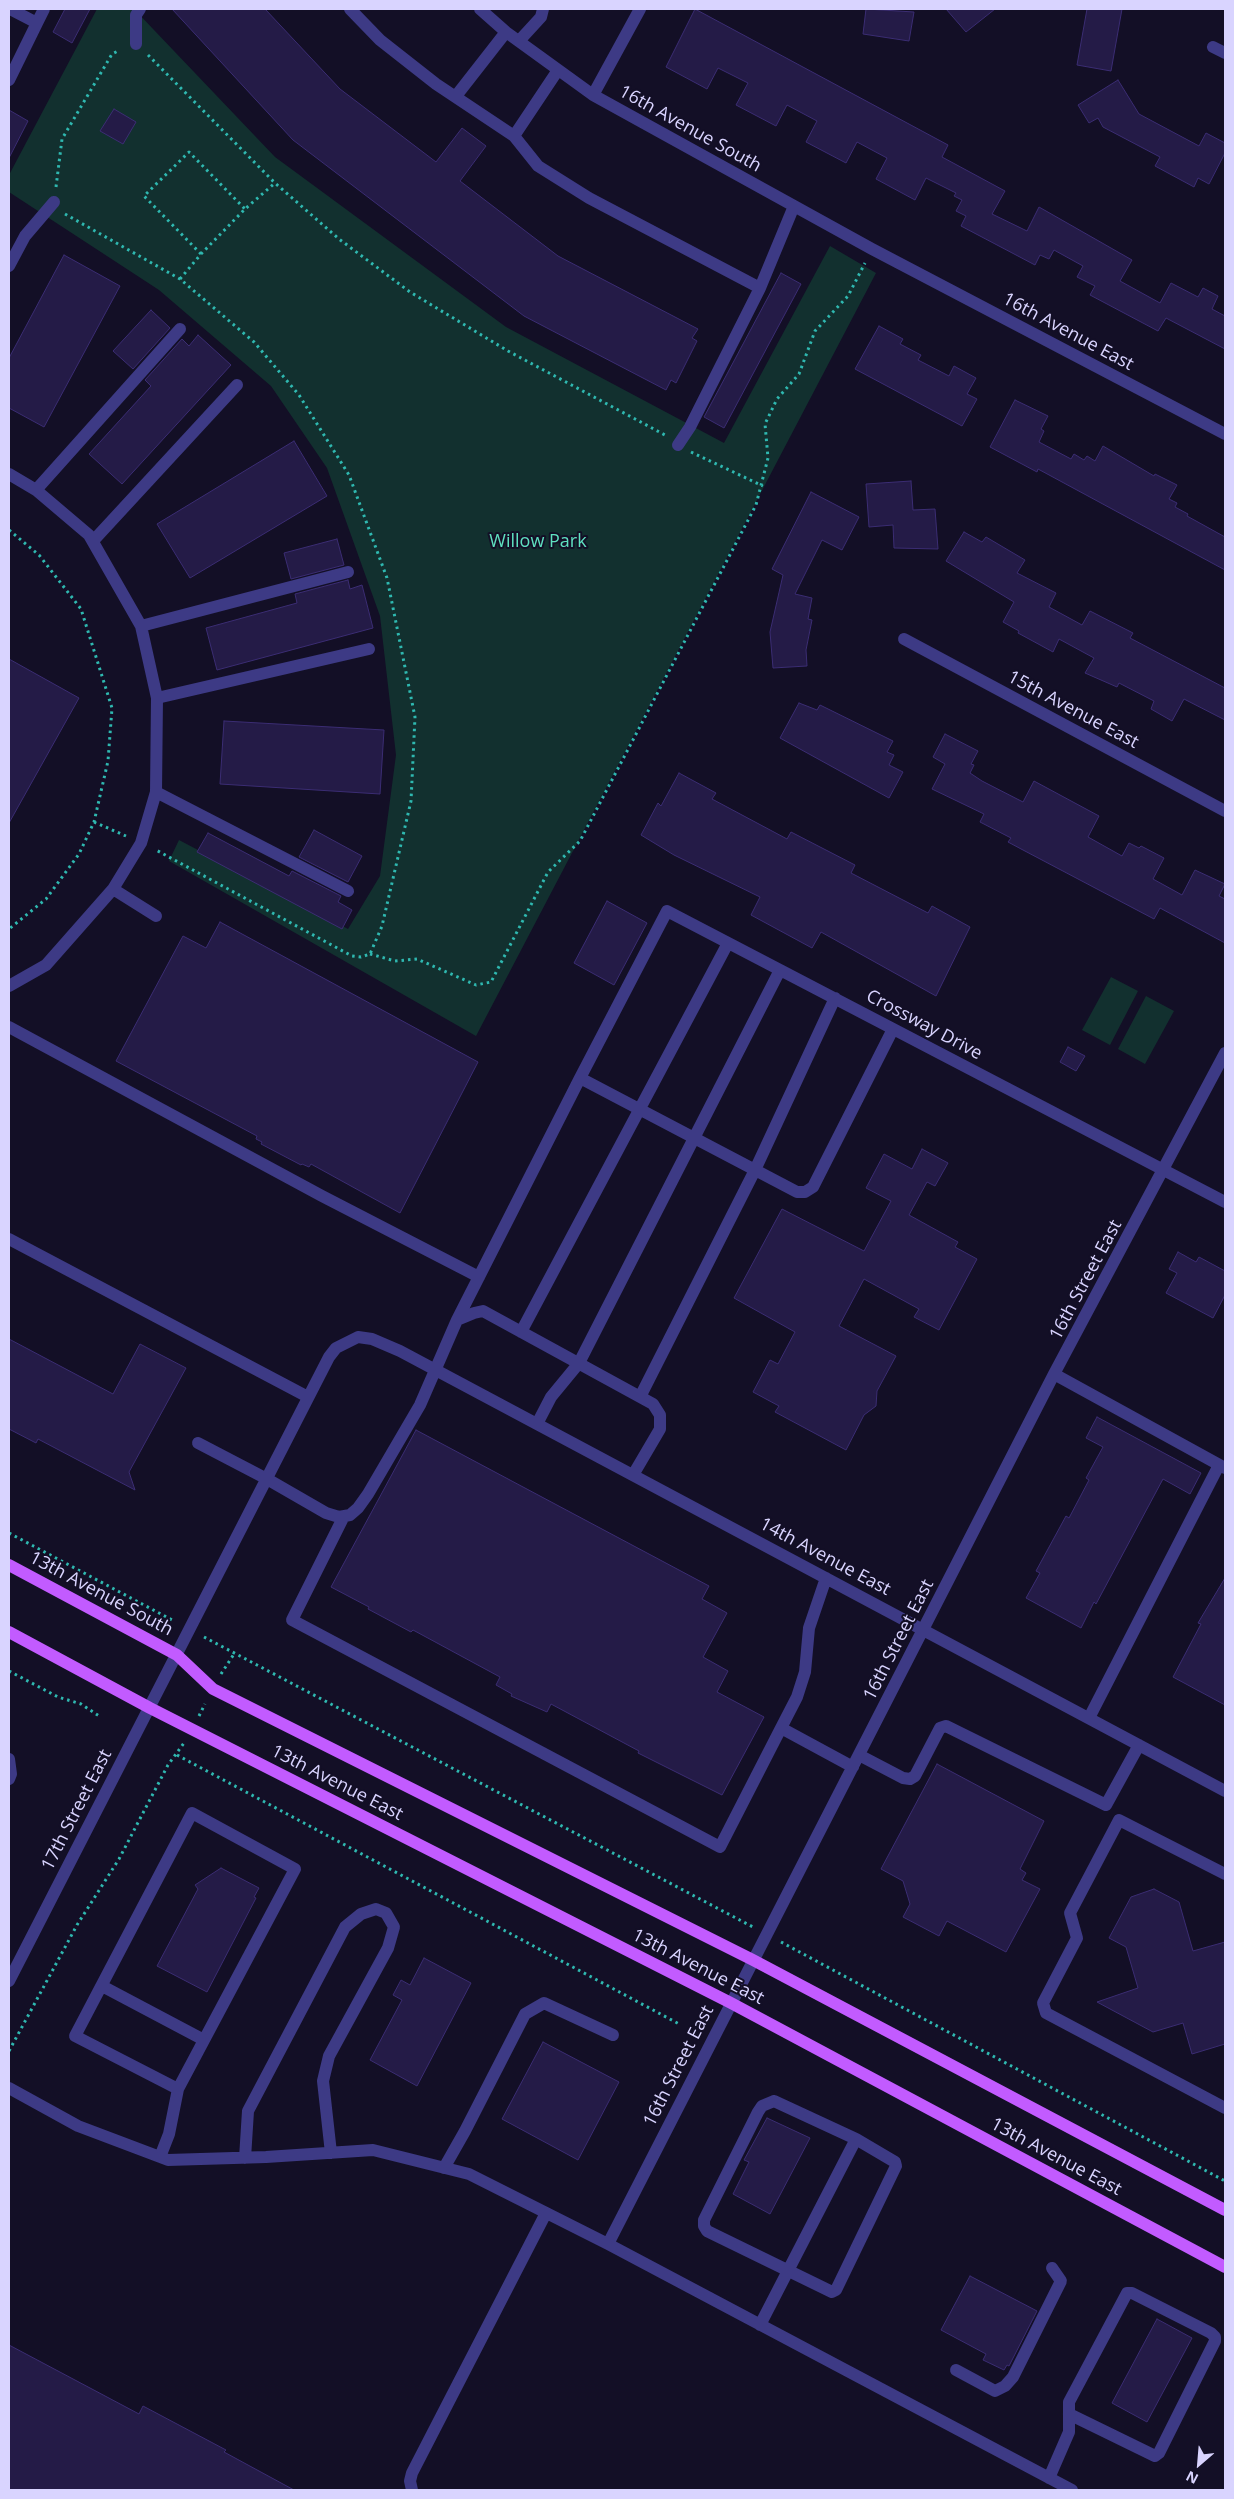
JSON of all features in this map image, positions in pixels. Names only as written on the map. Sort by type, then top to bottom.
[{"type":"main road","name":"13th Avenue South","points":[[9,1565],[177,1655]]},
{"type":"main road","points":[[9,1632],[150,1708]]},
{"type":"main road","name":"13th Avenue East","points":[[177,1655],[213,1689],[753,1960],[1225,2210]]},
{"type":"main road","name":"13th Avenue East","points":[[150,1708],[731,2003],[1225,2268]]},
{"type":"street","points":[[10,9],[37,23]]},
{"type":"street","points":[[9,80],[44,9]]},
{"type":"street","points":[[136,44],[136,15],[140,9]]},
{"type":"street","points":[[350,9],[380,40],[514,136],[538,166],[589,198],[760,288]]},
{"type":"street","name":"16th Avenue South","points":[[480,9],[506,32],[593,95],[895,261]]},
{"type":"street","points":[[519,41],[541,17],[543,9]]},
{"type":"street","points":[[593,95],[640,9]]},
{"type":"street","points":[[456,96],[506,32]]},
{"type":"street","points":[[1213,47],[1225,53]]},
{"type":"street","points":[[514,136],[558,70]]},
{"type":"street","points":[[9,266],[25,236],[54,202]]},
{"type":"street","points":[[678,445],[690,427],[760,288],[794,206]]},
{"type":"street","name":"16th Avenue East","points":[[895,261],[1225,434]]},
{"type":"street","points":[[36,490],[180,329]]},
{"type":"street","points":[[93,541],[237,385]]},
{"type":"street","points":[[9,474],[36,490],[89,535],[93,541],[142,626],[157,698],[156,792],[140,843],[113,889],[46,965],[9,986]]},
{"type":"street","points":[[142,626],[348,572]]},
{"type":"street","name":"15th Avenue East","points":[[904,639],[1225,811]]},
{"type":"street","points":[[157,698],[369,649]]},
{"type":"street","points":[[156,792],[348,891]]},
{"type":"street","points":[[113,889],[156,916]]},
{"type":"street","name":"Crossway Drive","points":[[580,1078],[667,911],[1225,1202]]},
{"type":"street","points":[[521,1332],[728,943]]},
{"type":"street","points":[[537,1424],[551,1398],[579,1363],[780,970]]},
{"type":"street","points":[[640,1397],[755,1170],[835,998]]},
{"type":"street","points":[[9,1027],[322,1196],[479,1277]]},
{"type":"street","points":[[826,1578],[809,1628],[805,1672],[797,1697],[720,1847],[292,1620],[344,1516],[358,1508],[368,1494],[420,1405],[457,1320],[580,1078],[797,1192],[806,1192],[813,1187],[893,1029]]},
{"type":"street","name":"16th Street East","points":[[608,2244],[1054,1374],[1165,1170],[1225,1053]]},
{"type":"street","points":[[9,1239],[308,1397]]},
{"type":"street","points":[[457,1320],[474,1313],[483,1312],[653,1404],[660,1415],[660,1430],[633,1475]]},
{"type":"street","name":"14th Avenue East","points":[[267,1479],[308,1397],[336,1348],[358,1337],[385,1343],[1225,1792]]},
{"type":"street","points":[[1054,1374],[1222,1466],[1089,1718]]},
{"type":"street","points":[[198,1443],[267,1479],[326,1514],[344,1516]]},
{"type":"street","name":"17th Street East","points":[[9,1981],[267,1479]]},
{"type":"street","points":[[781,1728],[856,1761],[910,1779],[914,1776],[940,1728],[946,1726],[1106,1805],[1119,1820],[1225,1874]]},
{"type":"street","points":[[1106,1805],[1139,1745]]},
{"type":"street","points":[[9,1759],[11,1774],[9,1779]]},
{"type":"street","points":[[160,2157],[169,2134],[178,2089],[295,1869],[192,1813],[75,2036],[178,2089]]},
{"type":"street","points":[[1119,1820],[1070,1913],[1077,1938],[1042,2003],[1043,2009],[1046,2013],[1225,2108]]},
{"type":"street","points":[[245,2158],[248,2111],[345,1927],[361,1914],[376,1909],[386,1913],[394,1927],[388,1948],[329,2056],[323,2081],[331,2153]]},
{"type":"street","points":[[102,1986],[204,2040]]},
{"type":"street","points":[[444,2168],[525,2014],[544,2004],[613,2035]]},
{"type":"street","points":[[9,2088],[78,2126],[168,2160],[245,2158],[373,2150],[469,2174],[608,2244],[1072,2490]]},
{"type":"street","points":[[768,2102],[781,2102],[856,2139],[894,2162],[896,2170],[836,2290],[829,2292],[788,2270],[707,2230],[704,2226],[704,2220],[758,2112],[768,2102]]},
{"type":"street","points":[[760,2325],[856,2139]]},
{"type":"street","points":[[412,2490],[410,2481],[412,2473],[546,2213]]},
{"type":"street","points":[[956,2370],[995,2391],[1005,2386],[1013,2377],[1060,2281],[1052,2268]]},
{"type":"street","points":[[1049,2478],[1069,2432],[1069,2414],[1069,2402],[1127,2294],[1132,2292],[1211,2333],[1215,2341],[1159,2454],[1155,2456],[1069,2414]]},
{"type":"path","points":[[370,954],[382,926],[411,801],[414,717],[387,578],[349,475],[299,395],[254,342],[180,279],[67,216],[54,202],[62,140],[112,54],[136,44],[174,79],[275,183],[339,240],[410,292],[508,351],[656,429],[678,445],[763,486]]},
{"type":"path","points":[[201,254],[144,196],[189,152],[245,209]]},
{"type":"path","points":[[180,279],[201,254],[245,209],[275,183]]},
{"type":"path","points":[[157,851],[352,956],[361,957],[370,954],[395,961],[417,959],[476,985],[491,982],[548,872],[580,841],[756,505],[763,486],[768,458],[765,424],[778,399],[799,374],[815,332],[848,296],[872,249]]},
{"type":"path","points":[[9,530],[40,555],[81,609],[112,708],[108,761],[94,822],[79,854],[46,899],[9,929]]},
{"type":"path","points":[[94,822],[117,832]]},
{"type":"path","points":[[9,1533],[167,1617]]},
{"type":"path","points":[[214,1643],[766,1934],[1225,2181]]},
{"type":"path","points":[[9,2050],[77,1925],[119,1859],[168,1765],[178,1755],[234,1654]]},
{"type":"path","points":[[9,1670],[58,1697],[81,1704],[99,1716],[101,1715]]},
{"type":"path","points":[[178,1755],[681,2025]]},
{"type":"green space","name":"Willow Park","points":[[97,9],[134,9],[275,157],[506,327],[724,443],[830,246],[876,273],[476,1036],[169,861],[179,840],[348,929],[380,876],[396,755],[380,616],[327,468],[271,386],[159,290],[9,192],[9,175]]},
{"type":"green space","points":[[1111,977],[1138,991],[1110,1045],[1082,1030]]},
{"type":"green space","points":[[1146,996],[1174,1011],[1145,1064],[1118,1049]]},
{"type":"building","points":[[65,9],[90,9],[72,43],[53,32]]},
{"type":"building","points":[[172,9],[265,9],[340,89],[436,162],[462,128],[486,146],[460,181],[558,256],[698,329],[692,338],[697,341],[676,383],[671,380],[666,390],[524,316],[293,140]]},
{"type":"building","points":[[695,9],[948,145],[942,157],[1005,191],[992,214],[1027,231],[1039,207],[1132,260],[1120,281],[1160,303],[1171,283],[1198,297],[1203,288],[1218,296],[1212,309],[1225,316],[1225,349],[1166,318],[1158,331],[1090,295],[1095,286],[1077,277],[1083,266],[1054,250],[1049,259],[1040,255],[1035,265],[961,226],[966,216],[956,211],[962,200],[954,196],[956,193],[926,178],[915,200],[876,179],[887,158],[857,142],[846,163],[806,142],[817,121],[787,105],[776,126],[736,105],[748,83],[718,68],[707,89],[666,67]]},
{"type":"building","points":[[866,9],[914,12],[909,41],[863,34]]},
{"type":"building","points":[[946,9],[995,9],[966,32]]},
{"type":"building","points":[[1087,9],[1122,9],[1111,71],[1077,65]]},
{"type":"building","points":[[1118,80],[1139,114],[1199,146],[1206,133],[1225,143],[1225,153],[1209,184],[1198,178],[1194,187],[1155,166],[1160,157],[1103,127],[1098,118],[1089,123],[1078,105]]},
{"type":"building","points":[[114,109],[136,122],[123,144],[100,131]]},
{"type":"building","points":[[9,110],[28,121],[9,158]]},
{"type":"building","points":[[64,255],[120,286],[44,427],[9,408],[9,358]]},
{"type":"building","points":[[781,273],[801,284],[724,428],[704,417]]},
{"type":"building","points":[[151,310],[170,328],[133,369],[113,351]]},
{"type":"building","points":[[879,326],[903,339],[900,344],[921,355],[918,360],[949,376],[954,366],[976,378],[967,394],[977,399],[962,426],[855,369]]},
{"type":"building","points":[[198,335],[231,365],[122,484],[89,454],[151,386],[145,380],[182,339],[189,346]]},
{"type":"building","points":[[1015,400],[1048,416],[1041,429],[1044,431],[1039,442],[1071,459],[1074,454],[1084,460],[1087,456],[1095,461],[1103,446],[1154,476],[1155,474],[1177,485],[1169,499],[1177,503],[1175,507],[1188,514],[1187,516],[1225,537],[1225,570],[1038,469],[1037,472],[990,447]]},
{"type":"building","points":[[294,441],[327,496],[190,578],[157,524]]},
{"type":"building","points":[[911,481],[913,510],[935,509],[938,549],[894,548],[893,525],[869,527],[866,484]]},
{"type":"building","points":[[811,492],[859,517],[842,550],[822,540],[795,594],[812,598],[808,619],[812,620],[806,650],[807,666],[773,668],[770,632],[783,575],[772,569]]},
{"type":"building","points":[[964,532],[982,542],[986,537],[1025,560],[1017,573],[1056,593],[1049,607],[1082,625],[1090,611],[1133,633],[1130,638],[1225,688],[1225,720],[1184,699],[1172,721],[1151,709],[1154,701],[1119,683],[1117,687],[1085,673],[1094,658],[1059,639],[1053,652],[1018,633],[1019,631],[1003,622],[1014,602],[946,561]]},
{"type":"building","points":[[337,539],[344,565],[291,579],[284,553]]},
{"type":"building","points":[[348,580],[350,589],[362,585],[373,628],[217,670],[206,628],[297,603],[295,594]]},
{"type":"building","points":[[9,659],[79,698],[9,823]]},
{"type":"building","points":[[799,703],[817,710],[820,705],[893,741],[887,752],[894,755],[889,765],[903,772],[889,798],[780,738]]},
{"type":"building","points":[[224,721],[384,730],[380,794],[220,784]]},
{"type":"building","points":[[945,734],[978,751],[971,764],[974,765],[970,773],[982,781],[1023,802],[1034,781],[1099,816],[1088,837],[1122,856],[1129,843],[1139,848],[1141,846],[1164,858],[1153,879],[1182,895],[1195,870],[1225,884],[1219,896],[1225,899],[1225,943],[1160,908],[1154,919],[1008,842],[1011,838],[980,822],[984,814],[932,789],[945,764],[933,757]]},
{"type":"building","points":[[679,773],[716,793],[712,799],[787,839],[791,832],[855,865],[851,873],[928,913],[932,906],[970,927],[936,996],[821,932],[812,948],[751,915],[760,897],[674,855],[641,835],[658,803],[661,806]]},
{"type":"building","points":[[314,830],[362,856],[348,882],[299,857]]},
{"type":"building","points":[[208,833],[289,876],[292,871],[341,896],[338,902],[352,910],[342,929],[197,852]]},
{"type":"building","points":[[607,901],[647,923],[614,985],[574,963]]},
{"type":"building","points":[[220,922],[478,1062],[400,1213],[311,1164],[309,1167],[301,1165],[261,1144],[262,1142],[256,1139],[257,1136],[116,1061],[183,936],[206,948]]},
{"type":"building","points":[[1068,1047],[1085,1056],[1076,1071],[1060,1062]]},
{"type":"building","points":[[922,1149],[948,1163],[935,1186],[927,1182],[909,1215],[958,1242],[955,1247],[977,1259],[939,1330],[914,1317],[919,1309],[864,1279],[839,1326],[896,1356],[877,1391],[876,1406],[864,1415],[846,1450],[775,1412],[779,1406],[753,1392],[770,1360],[778,1364],[795,1332],[734,1298],[782,1209],[864,1251],[891,1201],[866,1188],[884,1154],[912,1169]]},
{"type":"building","points":[[1178,1252],[1196,1262],[1199,1257],[1225,1271],[1225,1295],[1213,1318],[1166,1293],[1177,1273],[1169,1269]]},
{"type":"building","points":[[9,1339],[113,1394],[140,1344],[186,1368],[129,1472],[135,1490],[38,1439],[36,1443],[9,1429]]},
{"type":"building","points":[[1097,1417],[1201,1473],[1190,1494],[1163,1479],[1096,1604],[1094,1602],[1081,1628],[1026,1598],[1040,1573],[1036,1571],[1066,1516],[1069,1518],[1089,1480],[1086,1478],[1103,1447],[1086,1438]]},
{"type":"building","points":[[416,1430],[709,1586],[702,1599],[727,1613],[703,1657],[728,1671],[717,1692],[764,1717],[722,1795],[638,1753],[639,1751],[551,1704],[547,1712],[511,1696],[512,1694],[496,1685],[500,1677],[413,1630],[411,1632],[331,1587]]},
{"type":"building","points":[[1225,1578],[1225,1705],[1173,1677],[1201,1624],[1198,1623]]},
{"type":"building","points":[[937,1764],[1044,1821],[1020,1869],[1026,1873],[1022,1880],[1040,1889],[1006,1952],[947,1921],[939,1936],[903,1917],[910,1904],[903,1881],[881,1869]]},
{"type":"building","points":[[221,1868],[259,1888],[254,1897],[256,1898],[207,1992],[157,1966],[198,1889],[195,1885]]},
{"type":"building","points":[[1154,1889],[1179,1902],[1193,1951],[1225,1942],[1225,2044],[1192,2054],[1183,2023],[1153,2032],[1097,2002],[1138,1988],[1126,1947],[1109,1938],[1131,1897]]},
{"type":"building","points":[[424,1958],[471,1983],[417,2086],[370,2060],[402,2000],[393,1995],[401,1980],[410,1985]]},
{"type":"building","points":[[543,2042],[619,2082],[578,2160],[502,2119]]},
{"type":"building","points":[[767,2118],[810,2138],[770,2214],[733,2194],[749,2162],[744,2160]]},
{"type":"building","points":[[970,2276],[1037,2311],[1009,2366],[1007,2365],[1004,2370],[983,2360],[986,2354],[941,2330]]},
{"type":"building","points":[[1157,2319],[1192,2338],[1147,2422],[1112,2403]]},
{"type":"building","points":[[9,2345],[139,2414],[143,2406],[226,2450],[224,2452],[294,2490],[9,2490]]}]
